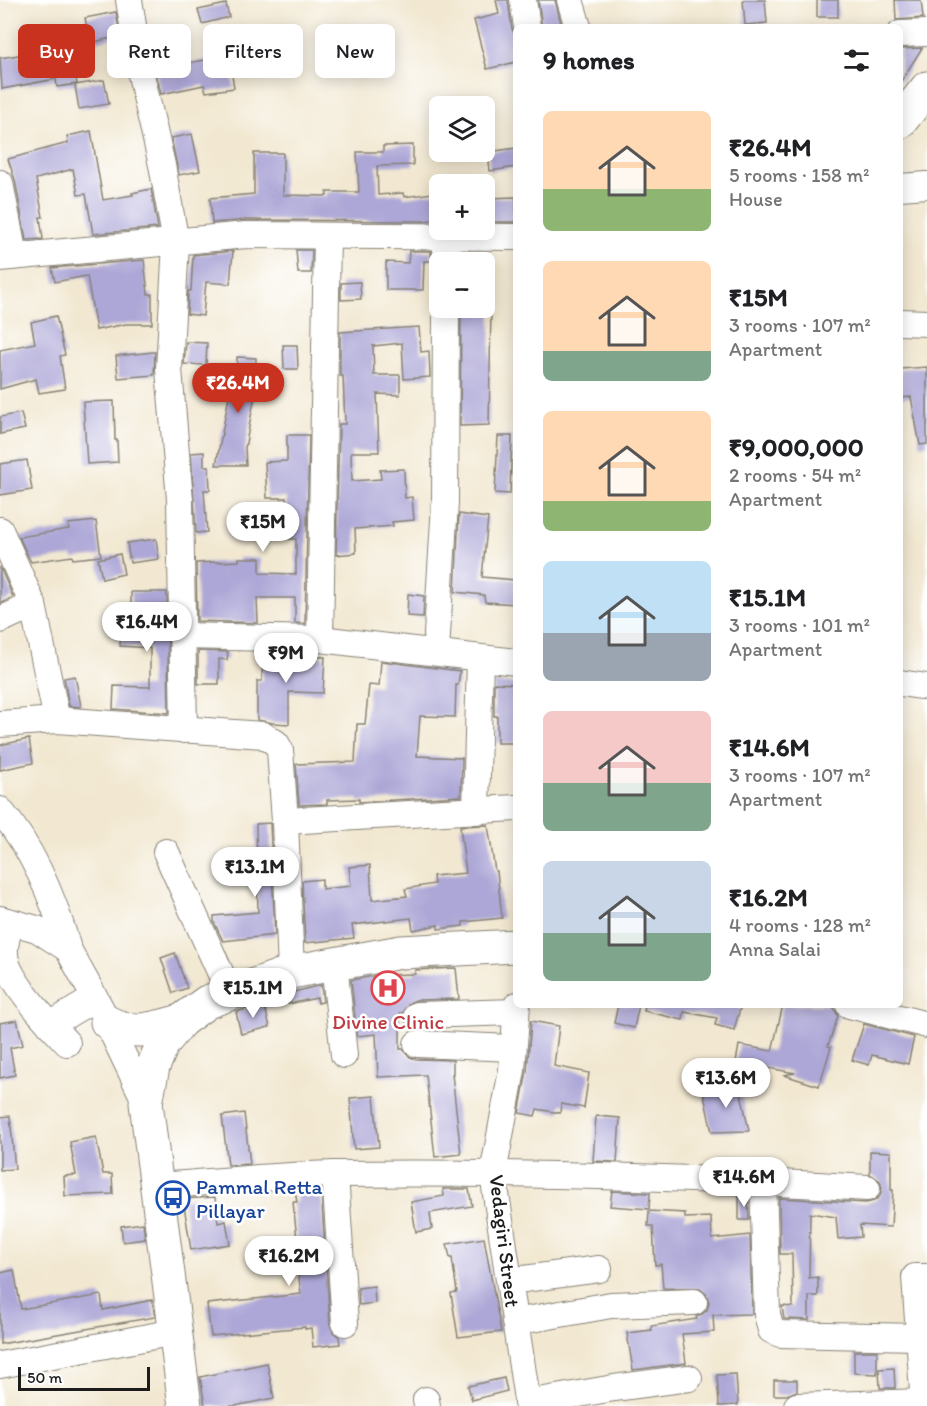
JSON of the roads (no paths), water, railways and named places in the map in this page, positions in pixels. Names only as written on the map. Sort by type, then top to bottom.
[{"type":"main road","points":[[903,118],[927,88]]},
{"type":"main road","points":[[185,1406],[146,1103],[153,1067],[162,1045],[180,1021],[207,1002],[291,972],[401,952],[513,946]]},
{"type":"main road","points":[[101,1010],[122,1030],[138,1030],[180,1021]]},
{"type":"street","points":[[129,0],[141,75],[162,165],[176,243],[169,369],[180,500],[184,730]]},
{"type":"street","points":[[523,0],[527,24]]},
{"type":"street","points":[[570,0],[577,24]]},
{"type":"street","points":[[903,34],[927,33]]},
{"type":"street","points":[[0,183],[7,257],[246,236],[429,236]]},
{"type":"street","points":[[903,187],[927,184]]},
{"type":"street","points":[[320,639],[327,236]]},
{"type":"street","points":[[495,237],[513,237]]},
{"type":"street","points":[[436,651],[445,503],[446,318]]},
{"type":"street","points":[[903,322],[927,323]]},
{"type":"street","points":[[0,530],[33,605],[57,720]]},
{"type":"street","points":[[0,620],[33,605]]},
{"type":"street","points":[[182,636],[320,639],[513,662]]},
{"type":"street","points":[[476,811],[480,659]]},
{"type":"street","points":[[903,684],[927,687]]},
{"type":"street","points":[[0,724],[57,720],[263,735],[276,742],[280,750],[285,821],[291,972]]},
{"type":"street","points":[[285,821],[513,808]]},
{"type":"street","points":[[0,810],[17,830],[43,879],[68,949],[101,1010],[146,1103]]},
{"type":"street","points":[[166,852],[231,994]]},
{"type":"street","points":[[67,1043],[17,981],[5,961],[6,920],[37,929],[68,949]]},
{"type":"street","points":[[334,964],[344,1055]]},
{"type":"street","points":[[861,1008],[927,1025]]},
{"type":"street","points":[[417,1015],[516,1009]]},
{"type":"street","name":"Vedagiri Street","points":[[516,1009],[512,1070],[493,1174],[528,1405]]},
{"type":"street","points":[[50,1024],[101,1010]]},
{"type":"street","points":[[417,1044],[513,1048]]},
{"type":"street","points":[[335,1174],[345,1323]]},
{"type":"street","points":[[156,1186],[335,1174],[493,1174],[763,1181],[867,1188]]},
{"type":"street","points":[[763,1181],[766,1314],[771,1330],[780,1334],[919,1337]]},
{"type":"street","points":[[509,1281],[599,1269]]},
{"type":"street","points":[[797,1406],[924,1404],[919,1337],[921,1277]]},
{"type":"street","points":[[515,1322],[611,1305],[694,1302]]},
{"type":"street","points":[[0,1365],[175,1332]]},
{"type":"street","points":[[528,1405],[614,1388],[689,1378]]},
{"type":"place","name":"Divine Clinic","points":[[388,988]]},
{"type":"place","name":"Pammal Retta Pillayar","points":[[173,1198]]}]
